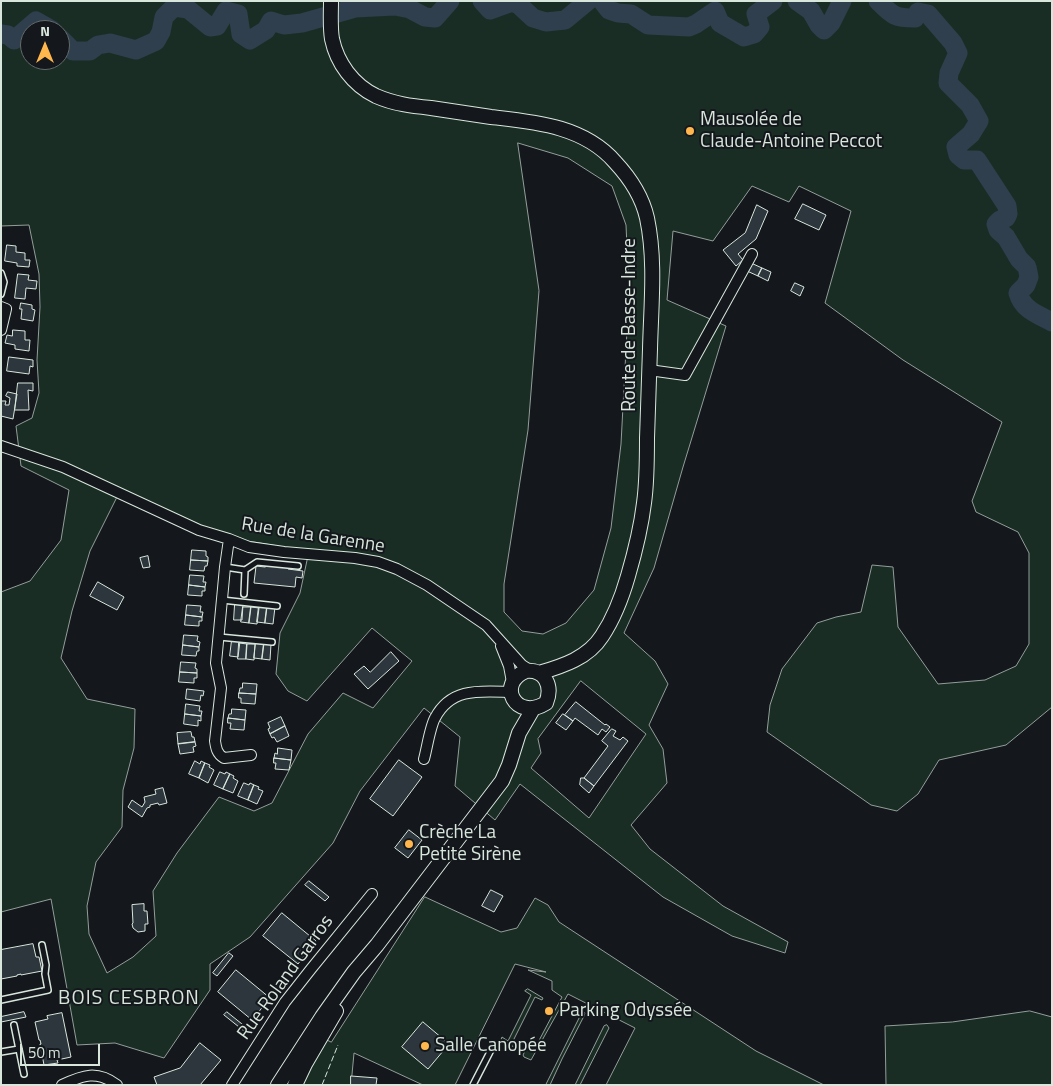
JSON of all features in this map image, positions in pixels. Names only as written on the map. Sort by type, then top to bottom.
[{"type":"main road","name":"Route de Basse-Indre","points":[[331,1],[331,28],[335,49],[343,67],[356,83],[375,95],[399,104],[534,122],[581,136],[599,147],[613,159],[631,180],[646,216],[652,267],[647,469],[638,539],[624,590],[614,616],[601,639],[562,674],[549,692]]},
{"type":"main road","name":"Route de Basse-Indre","points":[[535,672],[574,662]]},
{"type":"main road","points":[[513,692],[519,705],[526,709],[533,709],[546,702],[549,692],[548,685],[545,679],[535,672],[520,674],[515,678],[513,692],[519,733]]},
{"type":"main road","points":[[278,1085],[354,972],[377,945],[502,781],[519,733],[533,709]]},
{"type":"main road","points":[[295,1085],[334,1014],[360,976],[377,945]]},
{"type":"street","points":[[649,370],[685,375],[752,254]]},
{"type":"street","points":[[1,307],[6,309],[1,330]]},
{"type":"street","name":"Rue de la Garenne","points":[[1,446],[63,467],[199,530],[249,547],[355,558],[378,562],[397,569],[427,586],[486,625],[522,665],[535,672]]},
{"type":"street","points":[[229,540],[216,663],[221,688],[215,741],[216,749],[224,758],[251,755]]},
{"type":"street","name":"Rue de la Garenne","points":[[496,636],[508,660],[513,692]]},
{"type":"street","points":[[424,759],[434,718],[448,701],[459,694],[470,692],[513,692]]},
{"type":"street","name":"Rue Roland Garros","points":[[232,1085],[290,996],[316,961],[372,894]]},
{"type":"street","points":[[62,1085],[75,1078],[94,1075],[109,1079],[117,1085]]},
{"type":"lane","points":[[1,273],[4,282],[1,294]]},
{"type":"lane","points":[[225,567],[245,570],[257,562],[298,566]]},
{"type":"lane","points":[[244,594],[245,570]]},
{"type":"lane","points":[[222,600],[277,606]]},
{"type":"lane","points":[[219,637],[272,642]]},
{"type":"lane","points":[[1,1000],[48,990],[42,945]]},
{"type":"lane","points":[[14,1025],[24,1074]]},
{"type":"lane","points":[[1,1052],[19,1049]]},
{"type":"lane","points":[[473,1085],[491,1050]]},
{"type":"green space","points":[[1,1],[1052,1],[1052,707],[1006,745],[939,760],[918,794],[897,811],[871,805],[767,732],[770,705],[782,669],[817,623],[861,612],[872,565],[893,567],[898,627],[938,684],[985,680],[1016,666],[1029,644],[1029,553],[1018,532],[976,512],[972,501],[1002,422],[903,360],[825,303],[851,211],[799,186],[789,202],[752,186],[713,241],[673,231],[667,300],[726,326],[654,568],[624,633],[655,661],[668,684],[649,725],[663,749],[667,783],[631,825],[650,849],[723,906],[788,942],[785,953],[732,936],[663,897],[520,784],[495,820],[455,786],[460,737],[424,708],[360,791],[333,843],[250,937],[210,964],[210,990],[164,1058],[115,1043],[77,1045],[51,899],[1,912],[1,592],[30,581],[61,540],[69,490],[21,466],[16,426],[32,418],[39,393],[37,360],[40,307],[39,274],[29,225],[1,226]],"holes":[[[518,143],[568,158],[612,186],[626,225],[629,292],[621,444],[611,528],[594,590],[566,623],[543,634],[522,631],[504,612],[504,584],[528,430],[539,291]],[[122,489],[229,538],[309,551],[300,593],[280,633],[276,674],[288,691],[307,701],[372,628],[412,661],[373,708],[343,693],[308,734],[272,803],[254,811],[219,797],[177,853],[153,891],[156,936],[133,957],[107,973],[89,934],[87,906],[96,862],[122,827],[123,790],[134,748],[135,709],[87,699],[61,658],[72,611],[90,551]],[[581,681],[646,734],[589,818],[531,768],[541,753],[538,739]]]},
{"type":"green space","points":[[425,897],[501,932],[517,928],[535,898],[548,905],[559,922],[756,1051],[824,1085],[606,1085],[635,1028],[568,994],[531,1060],[523,1055],[527,1047],[534,1050],[562,997],[552,990],[552,981],[528,970],[546,972],[515,964],[455,1085],[423,1085],[354,1053],[351,1085],[301,1085],[327,1040],[331,1042]]},
{"type":"green space","points":[[528,989],[543,998],[542,1000],[535,997],[512,1043],[519,1047],[500,1042],[502,1037],[508,1041],[531,995],[525,991]]},
{"type":"green space","points":[[583,1011],[585,1013],[584,1016],[550,1085],[546,1085]]},
{"type":"green space","points":[[1030,1011],[1052,1017],[1052,1085],[886,1085],[885,1026],[952,1022]]},
{"type":"green space","points":[[607,1025],[609,1028],[580,1085],[575,1085],[604,1026]]},
{"type":"building","points":[[803,204],[826,215],[819,230],[795,219]]},
{"type":"building","points":[[757,205],[768,211],[756,239],[738,254],[743,260],[736,266],[723,250],[745,233]]},
{"type":"building","points":[[7,245],[16,246],[16,252],[25,253],[25,260],[30,260],[29,267],[17,266],[17,263],[5,261]]},
{"type":"building","points":[[751,263],[762,268],[758,276],[747,271]]},
{"type":"building","points":[[762,268],[771,272],[768,281],[758,276]]},
{"type":"building","points":[[18,274],[29,275],[28,280],[37,281],[36,289],[26,288],[25,299],[15,298]]},
{"type":"building","points":[[795,283],[804,287],[800,296],[791,291]]},
{"type":"building","points":[[21,303],[32,305],[32,309],[35,310],[33,321],[21,319]]},
{"type":"building","points":[[13,330],[25,331],[25,340],[30,340],[29,351],[15,349],[15,345],[5,343],[7,335],[12,336]]},
{"type":"building","points":[[9,357],[33,360],[33,367],[30,366],[29,374],[7,371]]},
{"type":"building","points":[[18,383],[33,383],[33,391],[28,390],[29,410],[15,410]]},
{"type":"building","points":[[8,392],[17,394],[13,419],[1,416],[1,401],[6,401],[5,405],[9,405],[10,398],[6,396]]},
{"type":"building","points":[[192,550],[206,551],[208,561],[191,560]]},
{"type":"building","points":[[148,556],[150,567],[143,568],[140,558]]},
{"type":"building","points":[[191,560],[208,561],[207,566],[205,566],[204,571],[190,570]]},
{"type":"building","points":[[265,565],[288,567],[288,569],[303,571],[302,578],[296,577],[295,587],[254,583],[256,566],[265,567]]},
{"type":"building","points":[[190,575],[204,576],[203,582],[206,582],[205,587],[189,585]]},
{"type":"building","points":[[98,582],[124,597],[117,610],[90,596]]},
{"type":"building","points":[[189,585],[205,587],[205,591],[202,591],[202,596],[188,595]]},
{"type":"building","points":[[235,604],[243,604],[242,620],[234,620]]},
{"type":"building","points":[[187,605],[201,606],[200,612],[203,612],[202,617],[186,615]]},
{"type":"building","points":[[259,606],[267,607],[265,623],[257,622]]},
{"type":"building","points":[[243,607],[251,607],[249,623],[241,622]]},
{"type":"building","points":[[251,607],[259,608],[257,624],[249,623]]},
{"type":"building","points":[[267,607],[275,607],[273,624],[265,623]]},
{"type":"building","points":[[186,615],[202,617],[202,621],[199,621],[199,626],[185,625]]},
{"type":"building","points":[[184,635],[198,636],[199,647],[183,645]]},
{"type":"building","points":[[232,640],[240,641],[238,657],[230,656]]},
{"type":"building","points":[[256,642],[264,643],[262,659],[254,658]]},
{"type":"building","points":[[239,643],[247,644],[246,659],[238,659]]},
{"type":"building","points":[[264,643],[271,644],[270,660],[262,659]]},
{"type":"building","points":[[247,644],[255,644],[254,660],[246,659]]},
{"type":"building","points":[[183,645],[199,647],[199,651],[197,651],[196,656],[182,655]]},
{"type":"building","points":[[391,652],[399,661],[368,689],[354,674],[364,666],[370,672]]},
{"type":"building","points":[[181,662],[196,663],[197,673],[180,672]]},
{"type":"building","points":[[180,672],[197,673],[197,678],[194,678],[194,683],[179,682]]},
{"type":"building","points":[[243,683],[257,684],[256,694],[239,693]]},
{"type":"building","points":[[187,689],[204,691],[200,701],[186,699]]},
{"type":"building","points":[[239,693],[256,694],[255,704],[241,703]]},
{"type":"building","points":[[576,702],[610,727],[606,732],[602,729],[598,735],[575,718],[573,721],[565,715]]},
{"type":"building","points":[[186,704],[200,706],[201,716],[185,714]]},
{"type":"building","points":[[232,709],[246,710],[245,720],[228,718]]},
{"type":"building","points":[[185,714],[201,716],[201,721],[198,720],[198,726],[184,724]]},
{"type":"building","points":[[563,714],[573,721],[566,730],[556,723]]},
{"type":"building","points":[[281,717],[285,726],[270,734],[268,723]]},
{"type":"building","points":[[228,718],[245,720],[244,730],[230,729],[231,723],[228,723]]},
{"type":"building","points":[[285,726],[289,736],[277,742],[270,734]]},
{"type":"building","points":[[612,729],[616,731],[613,736],[620,740],[623,737],[628,741],[594,786],[584,778],[608,746],[602,741]]},
{"type":"building","points":[[191,732],[195,742],[178,744],[177,733]]},
{"type":"building","points":[[195,742],[194,752],[180,754],[178,744]]},
{"type":"building","points":[[278,748],[292,750],[291,760],[274,758]]},
{"type":"building","points":[[274,758],[291,760],[289,770],[275,769],[276,763],[274,763]]},
{"type":"building","points":[[399,760],[422,777],[393,816],[370,799]]},
{"type":"building","points":[[195,761],[200,764],[201,761],[205,763],[199,778],[189,774]]},
{"type":"building","points":[[205,763],[214,770],[208,783],[199,778]]},
{"type":"building","points":[[220,772],[230,774],[223,789],[214,785]]},
{"type":"building","points":[[230,774],[238,781],[233,793],[223,789]]},
{"type":"building","points":[[581,778],[584,778],[594,786],[589,793],[580,785]]},
{"type":"building","points":[[244,783],[254,785],[248,800],[238,796]]},
{"type":"building","points":[[254,785],[263,791],[257,804],[248,800]]},
{"type":"building","points":[[163,788],[167,803],[150,805],[142,817],[128,807],[132,800],[142,807],[145,802],[144,797],[156,794],[155,790]]},
{"type":"building","name":"Crèche La Petite Sirène","points":[[409,830],[422,840],[408,858],[395,848]]},
{"type":"building","points":[[309,881],[329,897],[325,901],[305,885]]},
{"type":"building","points":[[491,890],[503,896],[494,912],[482,906]]},
{"type":"building","points":[[144,904],[144,911],[147,911],[148,924],[145,924],[145,931],[138,932],[133,928],[132,924],[132,905]]},
{"type":"building","points":[[282,913],[316,941],[298,964],[263,936]]},
{"type":"building","points":[[33,944],[36,957],[39,957],[42,971],[1,979],[1,950]]},
{"type":"building","points":[[229,953],[233,956],[217,976],[213,973]]},
{"type":"building","points":[[236,970],[270,998],[252,1020],[218,992]]},
{"type":"building","points":[[24,1012],[26,1017],[1,1022],[1,1017]]},
{"type":"building","points":[[227,1012],[247,1028],[244,1031],[224,1015]]},
{"type":"building","points":[[62,1013],[71,1057],[57,1060],[58,1063],[44,1065],[35,1022],[48,1019],[47,1016]]},
{"type":"building","name":"Salle Canopée","points":[[423,1022],[449,1044],[428,1069],[402,1047]]},
{"type":"building","points":[[200,1043],[221,1060],[200,1085],[157,1085],[154,1077],[180,1068]]},
{"type":"building","points":[[351,1076],[377,1078],[376,1085],[351,1085]]},
{"type":"waterway","points":[[70,48],[73,51],[90,51],[98,45],[110,43],[136,50],[156,41],[161,32],[164,17],[174,7],[188,9],[210,27],[217,26],[226,11],[238,14],[241,34],[250,40],[266,30],[271,21],[284,25],[302,23],[355,8],[395,6],[410,9],[425,17],[435,18],[450,1]]},
{"type":"waterway","points":[[482,1],[490,10],[512,2],[519,5],[533,18],[546,22],[565,20],[588,1]]},
{"type":"waterway","points":[[602,1],[609,10],[631,14],[648,25],[689,27],[715,11],[720,23],[744,37],[754,34],[760,27],[756,14],[773,1]]},
{"type":"waterway","points":[[797,1],[811,11],[824,30],[831,23],[842,1]]},
{"type":"waterway","points":[[878,1],[890,13],[898,16],[915,18],[918,12],[928,14],[953,43],[958,53],[949,73],[948,83],[970,105],[979,121],[971,134],[956,147],[958,155],[964,160],[977,160],[1007,206],[1008,214],[1006,218],[996,224],[998,230],[1006,237],[1019,259],[1027,267],[1029,277],[1026,285],[1018,293],[1020,299],[1027,308],[1052,322]]},
{"type":"waterway","points":[[1,34],[8,35],[14,40],[20,35]]},
{"type":"fence","points":[[322,1085],[338,1045]]},
{"type":"place","name":"Mausolée de Claude-Antoine Peccot","points":[[690,131]]},
{"type":"place","name":"Crèche La Petite Sirène","points":[[409,844]]},
{"type":"place","name":"Parking Odyssée","points":[[549,1011]]},
{"type":"place","name":"Salle Canopée","points":[[425,1046]]},
{"type":"district","name":"BOIS CESBRON","points":[[129,999]]}]
